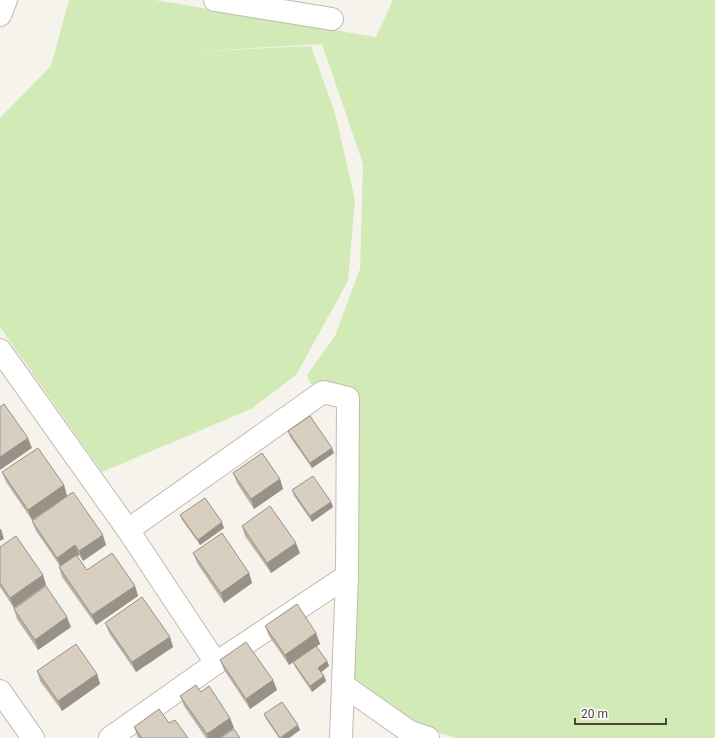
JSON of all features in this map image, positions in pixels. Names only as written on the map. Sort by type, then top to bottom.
[{"type":"street","points":[[0,15],[6,0]]},
{"type":"street","points":[[215,0],[332,19]]},
{"type":"street","points":[[0,350],[128,530],[216,663]]},
{"type":"street","points":[[128,530],[323,392],[348,398],[347,576],[341,738]]},
{"type":"street","points":[[110,738],[216,663],[347,576]]},
{"type":"street","points":[[343,685],[410,732],[428,738]]},
{"type":"street","points":[[0,691],[33,738]]},
{"type":"green space","points":[[69,0],[155,0],[376,37],[393,0],[715,0],[715,738],[455,738],[412,723],[347,683],[337,400],[310,383],[307,375],[335,336],[360,269],[363,164],[322,44],[190,52],[311,46],[335,113],[355,200],[348,281],[296,375],[251,409],[102,472],[0,327],[0,118],[51,66]]},
{"type":"building","points":[[4,404],[28,438],[0,457],[0,407]]},
{"type":"building","points":[[310,416],[332,448],[310,463],[288,431]]},
{"type":"building","points":[[38,448],[64,485],[28,510],[2,472]]},
{"type":"building","points":[[262,453],[280,479],[251,499],[233,473]]},
{"type":"building","points":[[313,476],[331,502],[310,516],[292,490]]},
{"type":"building","points":[[73,492],[103,535],[79,551],[75,545],[57,558],[32,521]]},
{"type":"building","points":[[205,498],[222,522],[198,540],[180,515]]},
{"type":"building","points":[[270,506],[296,543],[267,563],[242,526]]},
{"type":"building","points":[[222,533],[249,573],[221,593],[193,553]]},
{"type":"building","points":[[16,536],[43,575],[10,598],[0,583],[0,547]]},
{"type":"building","points":[[112,553],[135,586],[92,615],[59,567],[76,555],[87,570]]},
{"type":"building","points":[[46,586],[67,617],[35,640],[14,609]]},
{"type":"building","points":[[142,597],[170,637],[132,662],[105,623]]},
{"type":"building","points":[[297,604],[316,633],[285,655],[265,626]]},
{"type":"building","points":[[246,642],[273,680],[246,699],[220,660]]},
{"type":"building","points":[[76,644],[97,674],[58,701],[37,671]]},
{"type":"building","points":[[316,646],[327,661],[318,668],[324,676],[310,686],[293,662]]},
{"type":"building","points":[[196,685],[201,692],[209,686],[230,718],[207,734],[180,696]]},
{"type":"building","points":[[282,702],[298,725],[280,738],[264,714]]},
{"type":"building","points":[[159,709],[169,723],[175,720],[188,738],[142,738],[134,727]]},
{"type":"building","points":[[234,729],[240,738],[220,738]]}]
